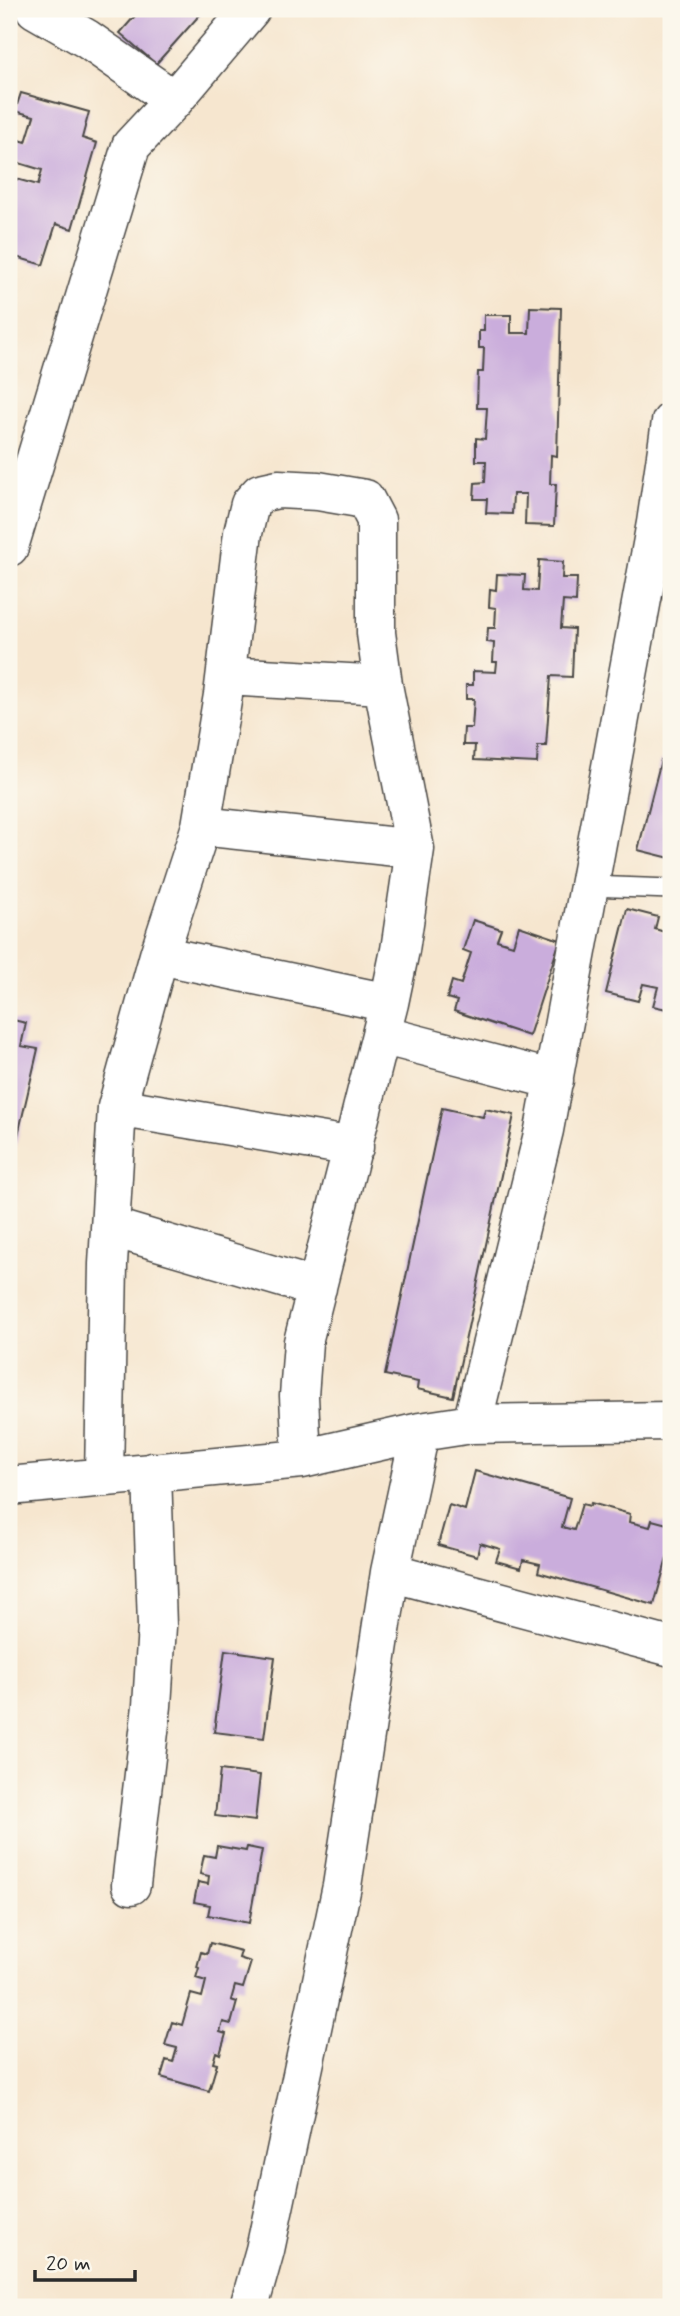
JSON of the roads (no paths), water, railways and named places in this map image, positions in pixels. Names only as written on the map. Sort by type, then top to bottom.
[{"type":"street","points":[[35,9],[87,39],[174,100]]},
{"type":"street","points":[[9,547],[131,146],[251,9]]},
{"type":"street","points":[[472,1424],[554,1080],[589,886],[664,523],[671,422]]},
{"type":"street","points":[[104,1476],[110,1227],[117,1107],[159,954],[201,826],[226,676],[243,533],[250,504],[260,493],[278,489],[318,491],[365,499],[376,520],[376,633],[383,685],[415,849],[400,950],[385,1019],[303,1342],[299,1396],[302,1459]]},
{"type":"street","points":[[226,676],[383,685]]},
{"type":"street","points":[[201,826],[415,849]]},
{"type":"street","points":[[159,954],[385,1019],[554,1080]]},
{"type":"street","points":[[117,1107],[354,1147]]},
{"type":"street","points":[[110,1227],[317,1288]]},
{"type":"street","points":[[9,1486],[302,1459],[420,1432],[472,1424],[671,1420]]},
{"type":"street","points":[[249,2307],[265,2250],[342,1886],[390,1572],[420,1432]]},
{"type":"street","points":[[131,1885],[152,1706],[158,1626],[152,1472]]},
{"type":"street","points":[[390,1572],[671,1647]]},
{"type":"lane","points":[[589,886],[671,889]]}]
